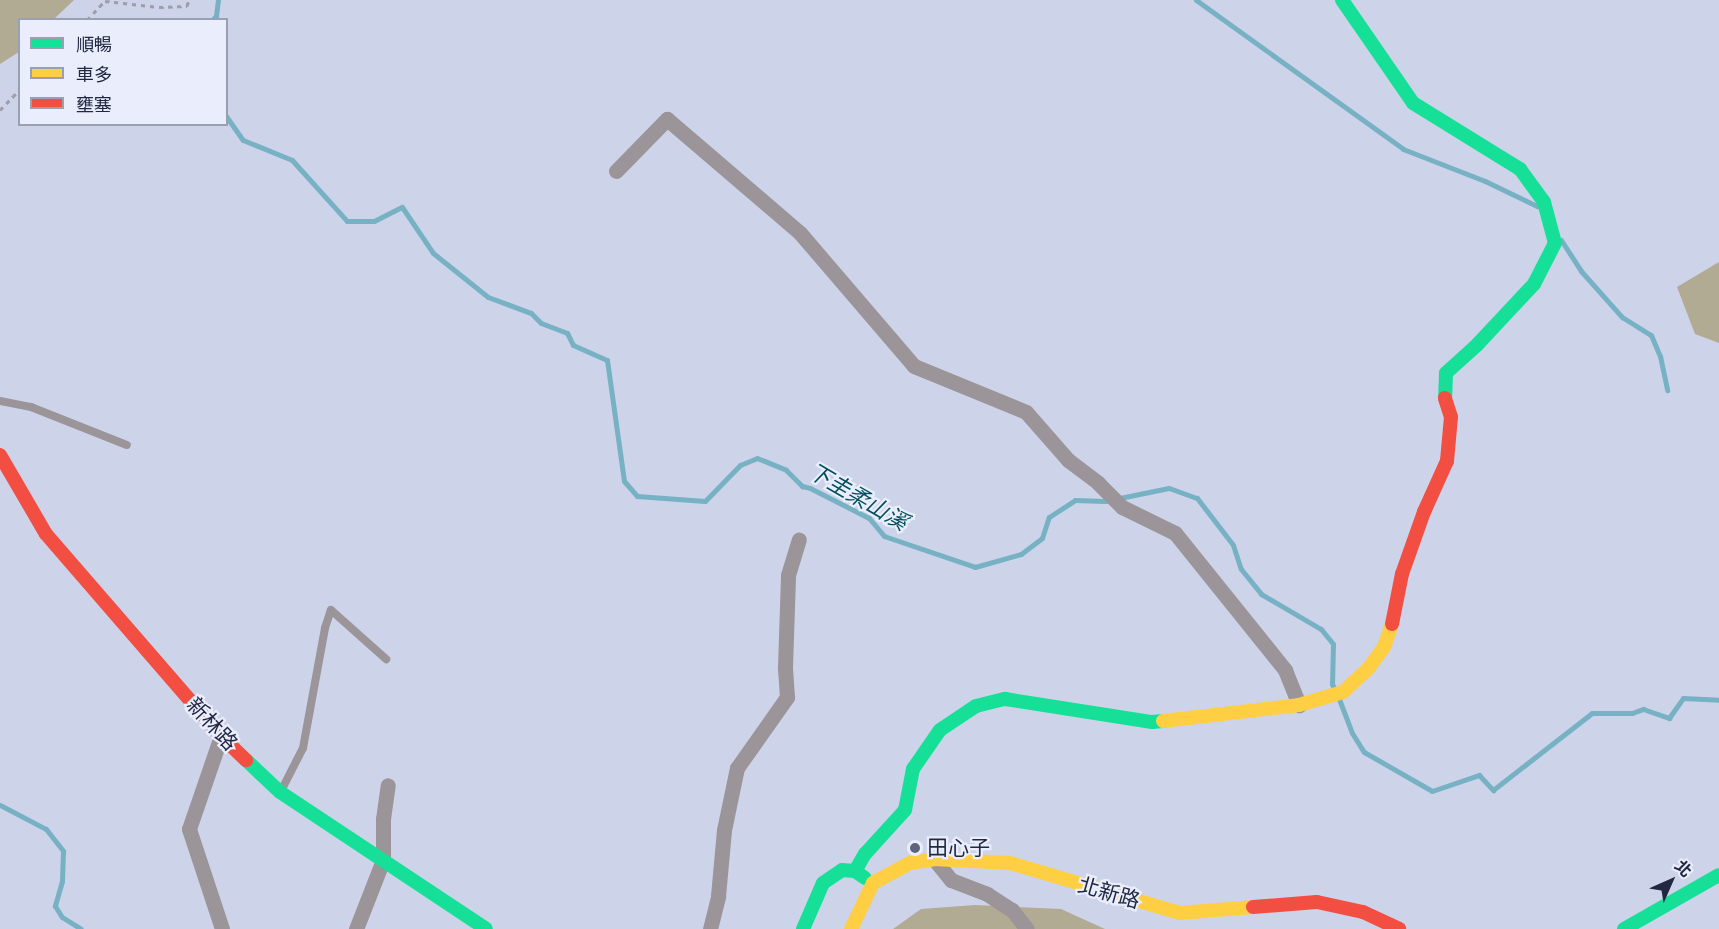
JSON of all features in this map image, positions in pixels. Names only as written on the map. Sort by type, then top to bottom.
[{"type":"street","points":[[855,871],[866,854],[905,810],[913,769],[940,730],[976,706],[1005,699],[1152,722],[1299,705],[1323,696],[1343,692],[1368,669],[1384,647],[1395,615],[1402,574],[1424,512],[1447,461],[1451,417],[1445,397],[1446,373],[1477,345],[1534,284],[1555,243],[1544,202],[1520,169],[1413,103],[1342,0]]},
{"type":"street","points":[[616,171],[667,119],[800,234],[914,366],[1026,412],[1068,460],[1098,483],[1122,507],[1175,532],[1285,670],[1299,705]]},
{"type":"street","name":"新林路","points":[[0,455],[46,534],[220,736],[280,792],[486,929]]},
{"type":"street","points":[[710,929],[718,896],[724,830],[737,768],[787,697],[785,667],[788,575],[800,540]]},
{"type":"street","points":[[220,736],[189,829],[222,929]]},
{"type":"street","points":[[356,929],[383,860],[383,819],[388,784]]},
{"type":"street","points":[[934,860],[951,879],[987,894],[1012,910],[1027,929]]},
{"type":"street","name":"北新路","points":[[873,883],[910,863],[934,860],[1010,863],[1180,913],[1317,902],[1363,912],[1399,929]]},
{"type":"street","points":[[803,929],[823,884],[842,870],[855,871],[873,883],[851,929]]},
{"type":"street","points":[[1624,929],[1719,875]]},
{"type":"lane","points":[[0,401],[31,407],[127,445]]},
{"type":"lane","points":[[280,792],[303,748],[325,628],[331,610],[386,659]]},
{"type":"path","points":[[89,18],[105,1],[159,7],[187,6],[189,0]]},
{"type":"path","points":[[0,110],[18,91]]},
{"type":"shaded area","points":[[0,0],[74,0],[55,18],[18,18],[18,53],[0,64]]},
{"type":"shaded area","points":[[1719,262],[1719,343],[1695,334],[1677,287]]},
{"type":"shaded area","points":[[975,905],[1061,909],[1105,929],[893,929],[921,909]]},
{"type":"waterway","name":"下圭柔山溪","points":[[214,18],[218,0]]},
{"type":"waterway","points":[[1196,0],[1403,149],[1485,181],[1537,206]]},
{"type":"waterway","name":"下圭柔山溪","points":[[228,119],[243,140],[292,160],[347,221],[374,221],[402,207],[433,253],[488,297],[531,313],[541,323],[567,333],[573,345],[607,360],[624,481],[637,496],[705,501],[740,465],[757,458],[786,470],[802,486],[869,518],[884,536],[975,567],[1021,554],[1042,538],[1049,517],[1075,500],[1105,501],[1169,488],[1197,498],[1233,545],[1241,569],[1261,594],[1321,629],[1333,644],[1332,684],[1335,690]]},
{"type":"waterway","points":[[1561,240],[1581,271],[1622,317],[1651,335],[1660,356],[1667,390]]},
{"type":"waterway","name":"下圭柔山溪","points":[[1339,699],[1352,733],[1364,752],[1432,791],[1479,775],[1493,790],[1592,713],[1632,713],[1643,709],[1669,718],[1683,698],[1719,700]]},
{"type":"waterway","points":[[0,805],[46,829],[63,851],[62,881],[55,906],[62,917],[81,929]]},
{"type":"traffic: fast","points":[[1342,0],[1413,103],[1520,169],[1544,202],[1555,243],[1534,284],[1477,345],[1446,373],[1445,398]]},
{"type":"traffic: fast","points":[[855,871],[865,854],[905,810],[913,769],[940,730],[976,706],[1005,699],[1152,722],[1163,721]]},
{"type":"traffic: fast","points":[[246,760],[280,792],[486,929]]},
{"type":"traffic: fast","points":[[803,929],[823,883],[842,870],[855,871],[865,878]]},
{"type":"traffic: fast","points":[[1624,929],[1719,875]]},
{"type":"traffic: slow","points":[[1163,721],[1299,705],[1343,692],[1368,669],[1384,647],[1392,624]]},
{"type":"traffic: slow","points":[[851,929],[873,883],[910,863],[934,859],[1010,863],[1180,913],[1253,907]]},
{"type":"traffic: jam","points":[[1392,624],[1402,574],[1424,512],[1447,461],[1451,417],[1445,398]]},
{"type":"traffic: jam","points":[[0,455],[46,534],[221,736],[246,760]]},
{"type":"traffic: jam","points":[[1253,907],[1317,902],[1363,912],[1399,929]]},
{"type":"place","name":"田心子","points":[[915,848]]}]
